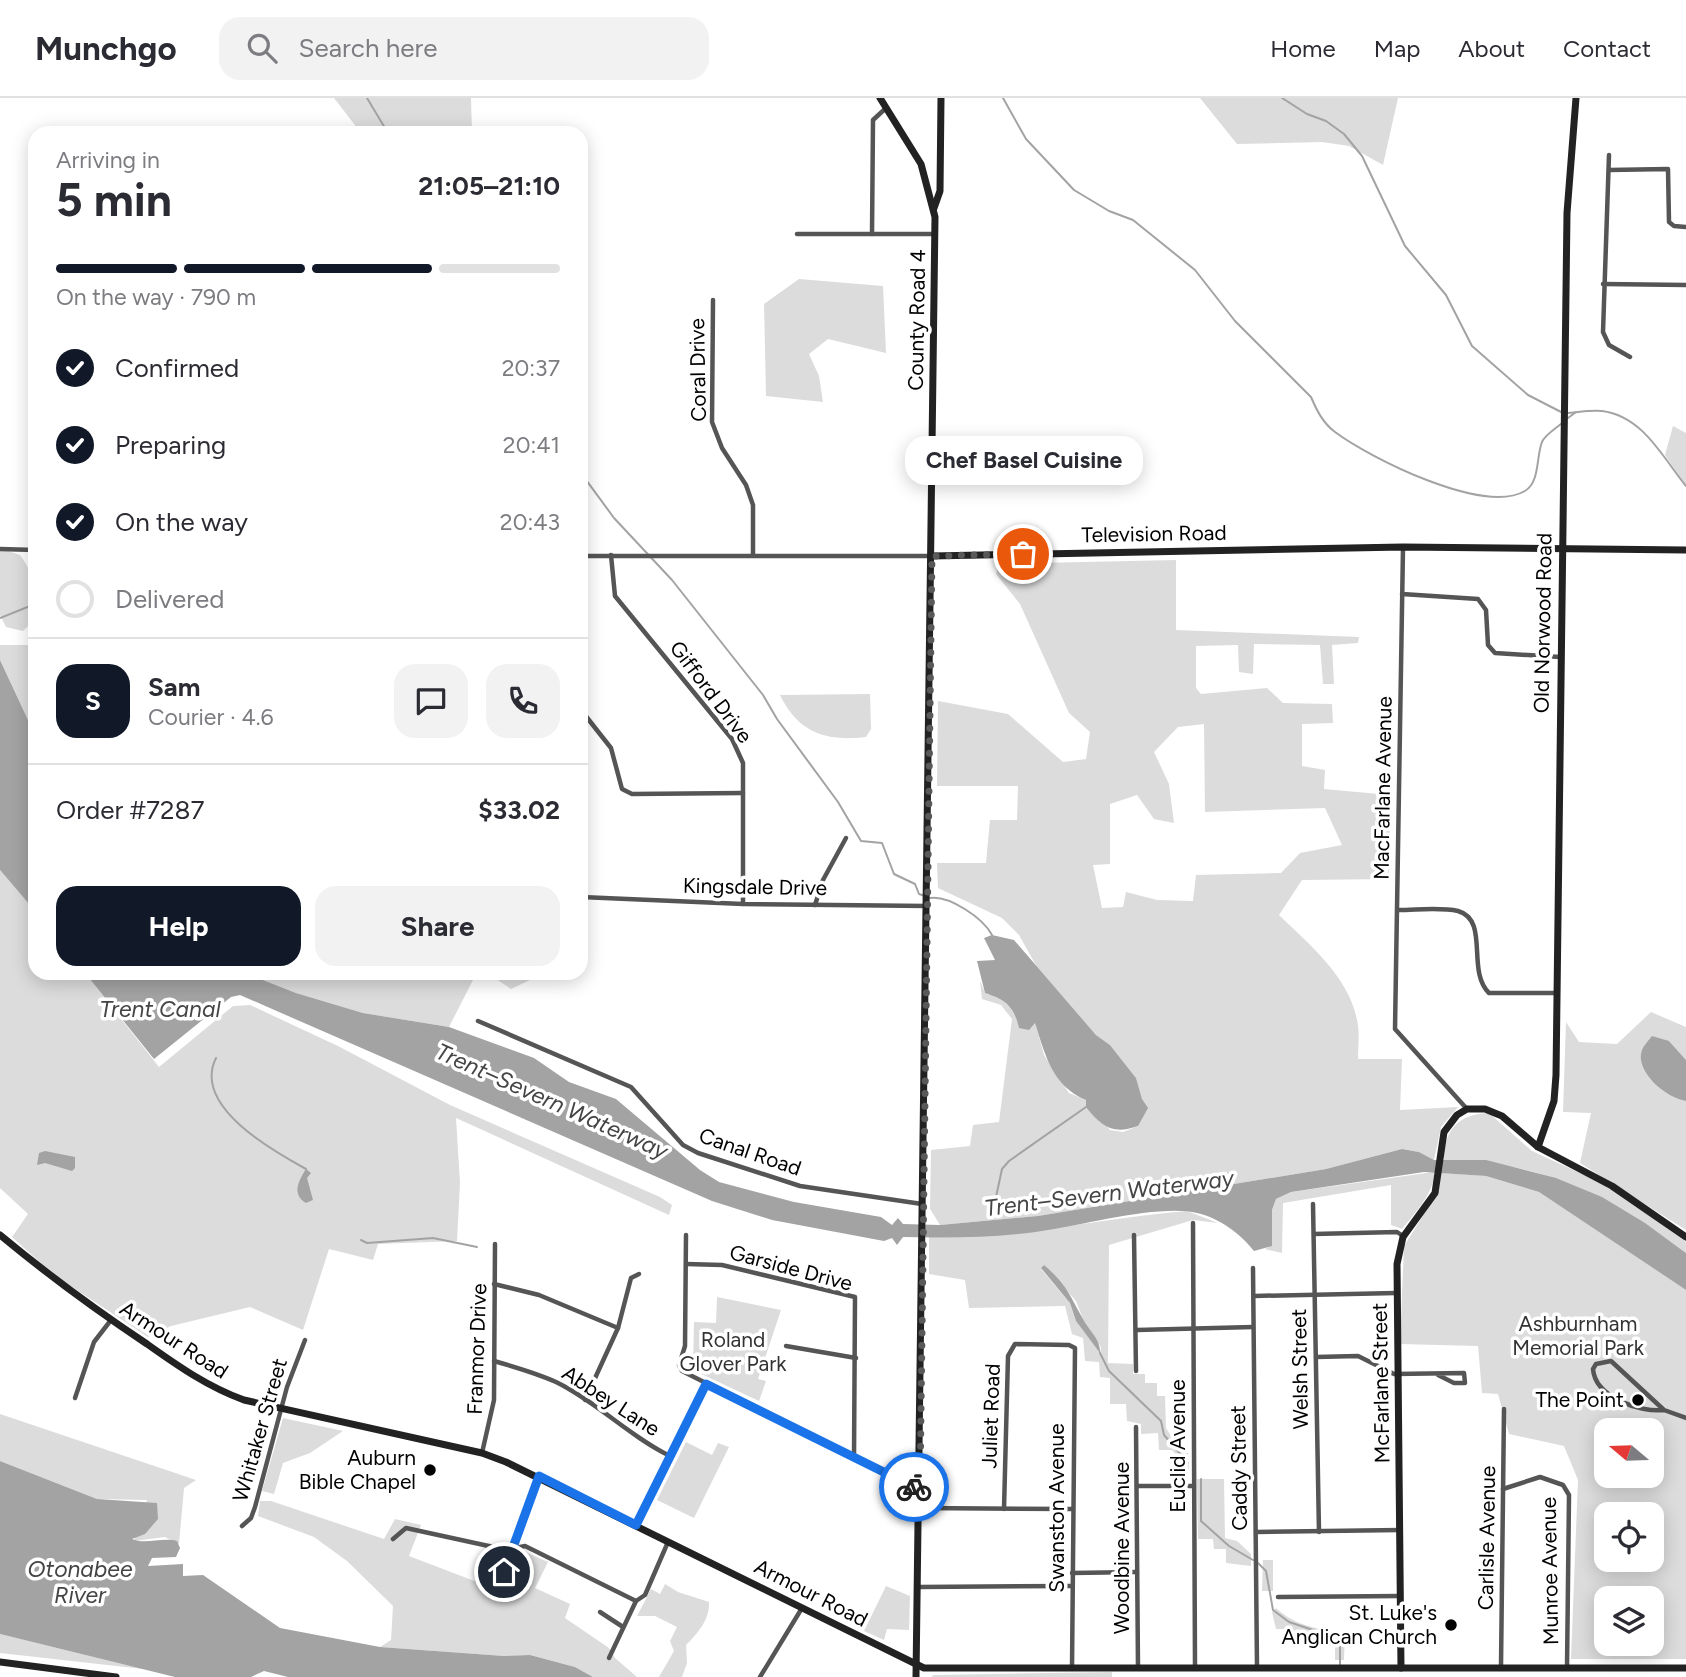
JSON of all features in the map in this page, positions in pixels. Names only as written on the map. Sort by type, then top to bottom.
[{"type":"main road","name":"County Road 4","points":[[880,98],[920,164],[934,209],[935,234],[916,1677]]},
{"type":"main road","points":[[934,209],[940,191],[941,98]]},
{"type":"main road","name":"Old Norwood Road","points":[[1538,1147],[1553,1101],[1558,993],[1567,213],[1576,98]]},
{"type":"main road","name":"Television Road","points":[[932,556],[1403,547],[1686,550]]},
{"type":"main road","points":[[1467,1110],[1485,1109],[1502,1116],[1538,1147],[1612,1186],[1686,1237]]},
{"type":"main road","name":"McFarlane Street","points":[[1401,1668],[1397,1264],[1403,1237],[1435,1192],[1444,1132],[1457,1115],[1467,1110]]},
{"type":"main road","name":"Armour Road","points":[[0,1235],[111,1320],[214,1388],[244,1401],[482,1453],[539,1476],[916,1665],[1138,1669],[1164,1672],[1195,1668],[1257,1668],[1268,1671],[1483,1667],[1623,1671],[1686,1668]]},
{"type":"main road","points":[[0,1662],[69,1674],[116,1677]]},
{"type":"street","points":[[872,234],[873,120],[887,108]]},
{"type":"street","points":[[1609,155],[1603,337],[1609,345],[1630,357]]},
{"type":"street","points":[[1609,170],[1668,169],[1669,222],[1674,226],[1686,227]]},
{"type":"street","points":[[797,234],[935,234]]},
{"type":"street","points":[[1603,284],[1686,285]]},
{"type":"street","name":"Coral Drive","points":[[713,300],[712,422],[722,448],[746,485],[753,505],[753,555]]},
{"type":"street","name":"MacFarlane Avenue","points":[[1403,547],[1395,1029],[1467,1110]]},
{"type":"street","points":[[0,549],[28,550]]},
{"type":"street","name":"Gifford Drive","points":[[611,555],[615,596],[732,739],[743,763],[743,904]]},
{"type":"street","name":"Television Road","points":[[588,556],[932,556]]},
{"type":"street","points":[[1402,594],[1478,598],[1486,610],[1488,645],[1495,653],[1560,657]]},
{"type":"street","points":[[588,719],[611,748],[622,789],[632,794],[743,793]]},
{"type":"street","points":[[815,905],[823,880],[846,838]]},
{"type":"street","name":"Kingsdale Drive","points":[[588,897],[743,904],[928,906]]},
{"type":"street","points":[[1398,910],[1461,912],[1472,922],[1476,931],[1476,970],[1481,985],[1489,993],[1558,993]]},
{"type":"street","name":"Canal Road","points":[[478,1021],[631,1087],[683,1145],[698,1153],[800,1186],[923,1205]]},
{"type":"street","name":"Welsh Street","points":[[1313,1204],[1319,1532]]},
{"type":"street","name":"Euclid Avenue","points":[[1193,1223],[1195,1668]]},
{"type":"street","points":[[1314,1234],[1396,1232],[1403,1237]]},
{"type":"street","points":[[686,1235],[685,1346],[679,1365],[684,1373],[920,1490]]},
{"type":"street","points":[[1134,1235],[1136,1371]]},
{"type":"street","name":"Franmor Drive","points":[[482,1453],[494,1400],[495,1244]]},
{"type":"street","name":"Garside Drive","points":[[686,1264],[722,1265],[855,1297],[855,1458]]},
{"type":"street","name":"Caddy Street","points":[[1253,1268],[1257,1668]]},
{"type":"street","points":[[585,1400],[618,1328],[631,1278],[639,1274]]},
{"type":"street","points":[[494,1284],[539,1295],[618,1328]]},
{"type":"street","points":[[1254,1296],[1396,1293]]},
{"type":"street","points":[[75,1398],[94,1342],[111,1320]]},
{"type":"street","points":[[1137,1330],[1253,1327]]},
{"type":"street","name":"Whitaker Street","points":[[242,1526],[251,1518],[255,1507],[281,1409],[300,1347],[305,1340]]},
{"type":"street","name":"Juliet Road","points":[[1004,1509],[1008,1356],[1015,1344],[1069,1345],[1074,1348]]},
{"type":"street","points":[[786,1346],[856,1358]]},
{"type":"street","name":"Swanston Avenue","points":[[1072,1669],[1074,1348]]},
{"type":"street","points":[[1316,1356],[1357,1356],[1390,1374],[1438,1375],[1455,1370],[1464,1373],[1466,1378],[1465,1383],[1454,1383],[1438,1375]]},
{"type":"street","name":"Abbey Lane","points":[[494,1361],[557,1383],[648,1445],[670,1456]]},
{"type":"street","points":[[1664,1410],[1611,1362],[1596,1364],[1593,1369],[1595,1378],[1615,1398],[1646,1409],[1664,1410],[1686,1418]]},
{"type":"street","points":[[636,1525],[706,1384]]},
{"type":"street","name":"Carlisle Avenue","points":[[1501,1667],[1504,1409]]},
{"type":"street","name":"Woodbine Avenue","points":[[1136,1427],[1138,1669]]},
{"type":"street","points":[[493,1594],[514,1547],[539,1476]]},
{"type":"street","name":"Munroe Avenue","points":[[1503,1489],[1532,1479],[1553,1480],[1563,1485],[1569,1495],[1567,1668]]},
{"type":"street","points":[[1137,1486],[1194,1486]]},
{"type":"street","points":[[920,1508],[1072,1509]]},
{"type":"street","points":[[393,1539],[405,1528],[491,1548],[507,1550],[525,1546],[636,1601]]},
{"type":"street","points":[[1256,1532],[1400,1530]]},
{"type":"street","points":[[609,1658],[636,1601],[645,1595],[668,1542]]},
{"type":"street","points":[[1072,1573],[1137,1572]]},
{"type":"street","points":[[919,1587],[1072,1586]]},
{"type":"street","points":[[1278,1597],[1400,1596]]},
{"type":"street","points":[[760,1677],[802,1608]]},
{"type":"street","points":[[600,1612],[624,1627]]},
{"type":"street","points":[[1483,1667],[1483,1677]]},
{"type":"green space","points":[[334,98],[471,98],[472,126],[356,126]]},
{"type":"green space","points":[[1200,98],[1398,98],[1383,165],[1349,146],[1322,142],[1237,144]]},
{"type":"green space","points":[[799,279],[883,286],[886,353],[828,339],[809,354],[819,376],[823,402],[766,396],[764,304]]},
{"type":"green space","points":[[1673,426],[1686,433],[1686,486],[1665,455]]},
{"type":"green space","points":[[0,548],[20,555],[28,568],[28,625],[23,631],[6,627],[0,615]]},
{"type":"green space","points":[[1176,560],[1176,630],[1359,637],[1358,643],[1332,645],[1334,684],[1323,684],[1320,645],[1254,644],[1253,674],[1239,672],[1238,645],[1196,646],[1196,688],[1201,694],[1267,688],[1283,703],[1332,704],[1333,723],[1302,724],[1302,766],[1325,770],[1324,789],[1390,795],[1389,879],[1302,880],[1279,915],[1326,962],[1346,990],[1358,1025],[1358,1059],[1402,1059],[1400,1110],[1458,1107],[1441,1127],[1434,1160],[1419,1152],[1402,1149],[1326,1169],[1038,1216],[940,1225],[930,1209],[931,1150],[970,1146],[973,1125],[999,1122],[1012,1019],[1001,1005],[982,999],[980,981],[985,993],[1005,1002],[1032,1025],[1035,1022],[1044,1055],[1069,1093],[1086,1100],[1110,1130],[1123,1132],[1138,1126],[1142,1100],[1136,1078],[1110,1045],[1096,1035],[1037,967],[1019,935],[1002,918],[938,888],[937,863],[986,863],[990,820],[1017,820],[1018,786],[937,786],[938,701],[1008,714],[1063,762],[1086,759],[1090,732],[1069,713],[1020,604],[996,574],[999,564]],"holes":[[[1204,724],[1205,812],[1325,808],[1342,845],[1300,853],[1281,873],[1196,875],[1193,901],[1157,900],[1126,892],[1123,907],[1102,908],[1093,865],[1110,864],[1110,804],[1137,795],[1154,819],[1174,823],[1169,784],[1154,752],[1178,727]]]},
{"type":"green space","points":[[0,645],[28,645],[28,720],[0,660]]},
{"type":"green space","points":[[870,694],[871,729],[866,737],[851,738],[826,736],[804,726],[787,708],[780,695]]},
{"type":"green space","points":[[0,870],[28,903],[28,980],[91,980],[159,1067],[233,1006],[250,1005],[338,1046],[450,1105],[660,1197],[672,1205],[669,1215],[456,1118],[460,1183],[457,1241],[378,1244],[373,1260],[329,1249],[303,1330],[250,1307],[171,1326],[148,1337],[54,1275],[12,1237],[28,1214],[0,1188]]},
{"type":"green space","points":[[263,980],[473,980],[449,1027],[363,1013]]},
{"type":"green space","points":[[498,980],[530,980],[511,989]]},
{"type":"green space","points":[[1651,1012],[1686,1027],[1686,1060],[1669,1041],[1642,1051],[1645,1068],[1655,1083],[1669,1095],[1686,1101],[1686,1230],[1580,1163],[1591,1113],[1563,1112],[1566,1022],[1579,1042],[1617,1044]]},
{"type":"green space","points":[[1489,1113],[1532,1151],[1608,1186],[1686,1242],[1686,1253],[1630,1215],[1573,1186],[1512,1167],[1444,1160],[1447,1140],[1455,1125],[1469,1116]]},
{"type":"green space","points":[[1434,1172],[1427,1195],[1402,1229],[1391,1225],[1391,1185],[1283,1203],[1282,1253],[1265,1249],[1272,1245],[1272,1210],[1276,1199],[1291,1192]]},
{"type":"green space","name":"Ashburnham Memorial Park","points":[[1441,1173],[1486,1176],[1539,1192],[1686,1290],[1686,1659],[1571,1659],[1578,1480],[1564,1446],[1509,1434],[1498,1394],[1482,1393],[1478,1346],[1400,1344],[1404,1246],[1438,1192]]},
{"type":"green space","points":[[1187,1211],[1218,1223],[1193,1220],[1109,1245],[1108,1363],[1133,1364],[1133,1374],[1145,1374],[1145,1383],[1157,1383],[1157,1396],[1165,1396],[1166,1428],[1180,1450],[1188,1452],[1189,1470],[1172,1450],[1159,1450],[1158,1433],[1141,1434],[1141,1424],[1127,1421],[1126,1404],[1110,1404],[1110,1378],[1100,1377],[1099,1362],[1085,1361],[1083,1338],[1072,1334],[1065,1306],[969,1308],[965,1280],[929,1274],[929,1237],[994,1235]],"holes":[[[1044,1265],[1076,1301],[1084,1322],[1101,1347],[1100,1352],[1076,1321],[1070,1303],[1041,1269]]]},
{"type":"green space","name":"Roland Glover Park","points":[[717,1297],[781,1310],[758,1379],[766,1381],[759,1401],[695,1371],[693,1367],[694,1322],[716,1323]]},
{"type":"green space","points":[[0,1414],[196,1480],[184,1488],[179,1544],[165,1537],[134,1541],[147,1500],[97,1499],[0,1461]]},
{"type":"green space","points":[[283,1418],[343,1431],[310,1453],[283,1463],[274,1494],[262,1491]]},
{"type":"green space","points":[[686,1442],[712,1455],[718,1443],[729,1447],[694,1518],[657,1500]]},
{"type":"green space","points":[[1197,1479],[1224,1479],[1225,1538],[1237,1541],[1251,1554],[1251,1566],[1226,1563],[1226,1549],[1214,1549],[1213,1539],[1198,1539]]},
{"type":"green space","points":[[260,1501],[271,1501],[384,1539],[395,1519],[421,1525],[409,1556],[498,1590],[519,1549],[548,1562],[535,1588],[570,1604],[565,1618],[609,1648],[615,1658],[637,1677],[593,1677],[575,1667],[530,1655],[504,1656],[380,1647],[391,1640],[393,1606],[347,1561],[314,1537],[258,1516]]},
{"type":"green space","points":[[1263,1560],[1273,1560],[1273,1591],[1262,1591]]},
{"type":"green space","points":[[665,1584],[678,1592],[709,1602],[705,1620],[686,1645],[687,1663],[682,1677],[659,1677],[674,1651],[670,1641],[677,1627],[655,1616],[637,1616],[651,1589],[660,1594]]},
{"type":"green space","points":[[886,1586],[910,1596],[909,1630],[887,1629],[884,1640],[864,1631]]},
{"type":"green space","points":[[1276,1608],[1291,1619],[1308,1626],[1345,1632],[1344,1660],[1335,1660],[1335,1646],[1319,1646],[1319,1640],[1290,1641],[1289,1629],[1276,1629],[1272,1612]]},
{"type":"green space","points":[[0,1634],[143,1669],[0,1653]]},
{"type":"green space","points":[[1112,1672],[1112,1677],[931,1677],[934,1675]]},
{"type":"water","points":[[0,660],[28,720],[28,903],[0,870]]},
{"type":"water","points":[[992,935],[1014,940],[1096,1035],[1110,1045],[1136,1078],[1142,1099],[1148,1108],[1138,1126],[1115,1129],[1097,1120],[1086,1107],[1086,1100],[1074,1094],[1058,1078],[1035,1023],[1029,1030],[1019,1028],[1015,1014],[1008,1005],[985,993],[977,961],[995,960],[984,938]]},
{"type":"water","name":"Trent Canal","points":[[91,980],[263,980],[363,1013],[449,1027],[534,1058],[569,1082],[616,1099],[700,1170],[719,1182],[794,1202],[881,1217],[892,1225],[898,1218],[903,1224],[940,1225],[1038,1216],[1326,1169],[1402,1149],[1419,1152],[1434,1160],[1486,1160],[1556,1178],[1602,1197],[1645,1223],[1686,1253],[1686,1290],[1539,1192],[1486,1176],[1424,1172],[1291,1192],[1276,1199],[1272,1210],[1272,1246],[1254,1251],[1236,1232],[1221,1222],[1205,1215],[1182,1211],[1144,1213],[1012,1235],[903,1237],[897,1245],[892,1238],[884,1241],[772,1220],[712,1201],[240,995],[231,997],[154,1059]]},
{"type":"water","points":[[1652,1036],[1669,1041],[1686,1060],[1686,1101],[1662,1090],[1647,1075],[1641,1058],[1642,1050]]},
{"type":"water","points":[[45,1151],[75,1157],[75,1168],[72,1171],[45,1163],[37,1165],[39,1153]]},
{"type":"water","points":[[306,1169],[311,1173],[307,1178],[313,1200],[306,1203],[298,1191],[299,1182]]},
{"type":"water","points":[[1044,1265],[1067,1290],[1097,1339],[1100,1353],[1076,1321],[1070,1303],[1041,1268]]},
{"type":"water","name":"Otonabee River","points":[[0,1461],[97,1499],[157,1503],[158,1519],[145,1534],[132,1539],[177,1541],[180,1548],[176,1557],[152,1558],[148,1566],[183,1564],[183,1576],[203,1575],[280,1628],[380,1647],[504,1656],[530,1655],[575,1667],[593,1677],[288,1677],[264,1671],[251,1677],[175,1677],[0,1634]]},
{"type":"waterway","points":[[367,98],[384,126]]},
{"type":"waterway","points":[[1003,98],[1026,139],[1074,190],[1109,211],[1133,220],[1195,270],[1235,321],[1311,397],[1327,425],[1351,443],[1399,468],[1456,490],[1483,496],[1506,496],[1530,487],[1542,442],[1561,424]]},
{"type":"waterway","points":[[1282,98],[1307,114],[1326,121],[1344,134],[1362,156],[1405,246],[1446,295],[1472,346],[1528,395],[1563,413]]},
{"type":"waterway","points":[[1568,413],[1602,411],[1629,421],[1651,440],[1686,486]]},
{"type":"waterway","points":[[1568,418],[1576,412]]},
{"type":"waterway","points":[[588,483],[614,518],[672,580],[763,695],[777,719],[838,802],[861,841],[882,843],[894,874],[915,884],[919,894],[925,896]]},
{"type":"waterway","points":[[0,618],[28,607]]},
{"type":"waterway","points":[[930,898],[946,900],[965,909],[988,928],[992,935]]},
{"type":"waterway","points":[[216,1058],[212,1076],[215,1093],[225,1109],[257,1139],[306,1169]]},
{"type":"waterway","name":"Trent–Severn Waterway","points":[[996,1197],[1002,1169],[1009,1161],[1086,1107]]},
{"type":"waterway","points":[[361,1240],[367,1243],[433,1238],[477,1247]]},
{"type":"waterway","points":[[1100,1353],[1109,1371],[1161,1421],[1164,1435],[1188,1463]]},
{"type":"waterway","points":[[1201,1479],[1201,1521],[1229,1546],[1253,1560]]},
{"type":"waterway","points":[[1258,1563],[1266,1571],[1273,1610],[1289,1622],[1340,1639],[1340,1666]]},
{"type":"way so far","points":[[914,1487],[920,1490],[932,556],[1023,554]]},
{"type":"place","name":"Chef Basel Cuisine","points":[[1023,554]]},
{"type":"place","name":"The Point","points":[[1638,1400]]},
{"type":"place","name":"Auburn Bible Chapel","points":[[430,1470]]},
{"type":"place","name":"St. Luke's Anglican Church","points":[[1451,1625]]},
{"type":"route","points":[[504,1572],[539,1476],[636,1525],[706,1384],[914,1487]]}]
